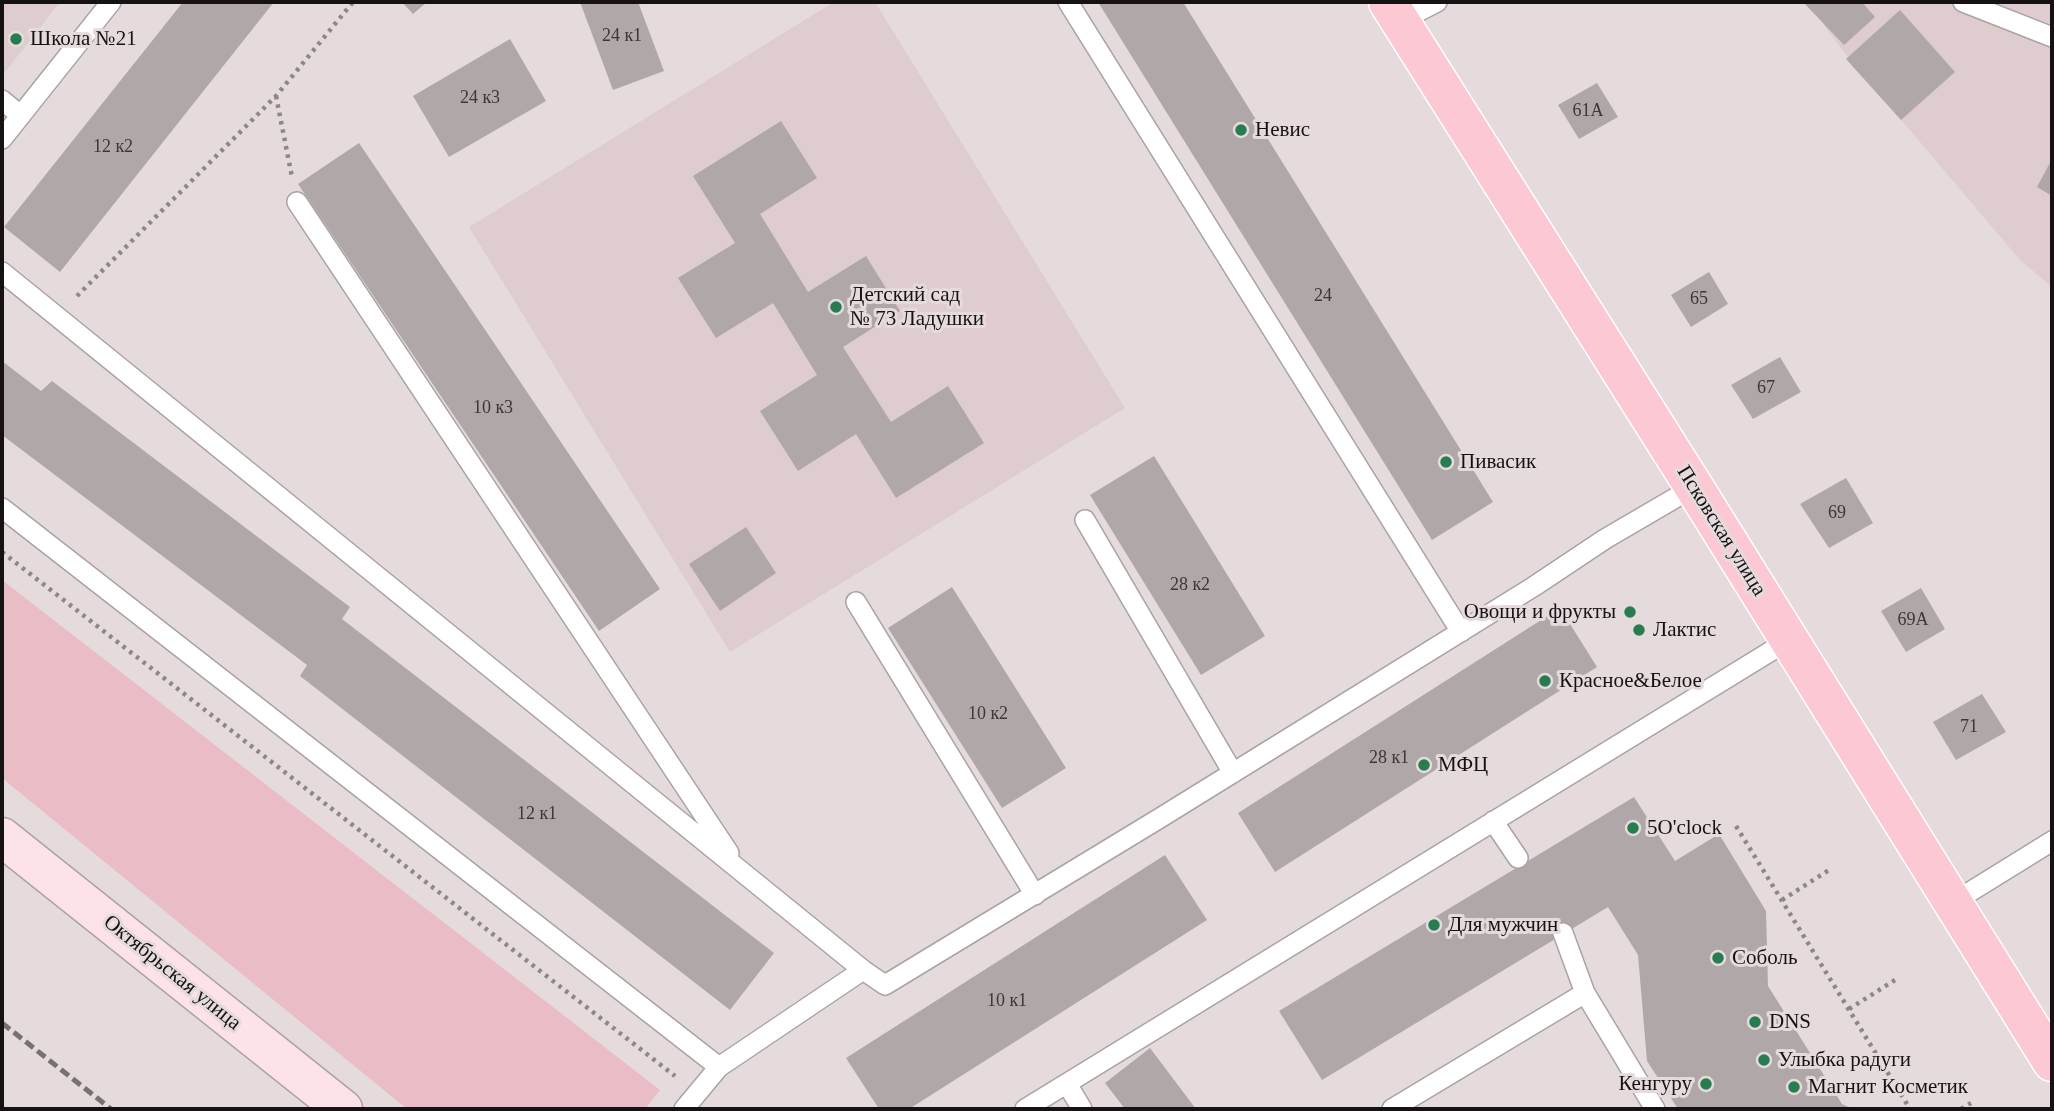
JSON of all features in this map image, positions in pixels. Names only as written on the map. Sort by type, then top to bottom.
[{"type":"main road","name":"Псковская улица","points":[[1394,12],[2052,1062]]},
{"type":"main road","name":"Октябрьская улица","points":[[2,837],[343,1109]]},
{"type":"lane","points":[[2,139],[111,2]]},
{"type":"lane","points":[[1068,2],[1461,632]]},
{"type":"lane","points":[[1394,12],[1437,2]]},
{"type":"lane","points":[[1962,2],[2052,37]]},
{"type":"lane","points":[[2,100],[20,115]]},
{"type":"lane","points":[[298,202],[739,868]]},
{"type":"lane","points":[[2,272],[863,970],[885,985],[1461,632],[1605,539],[1694,487]]},
{"type":"lane","points":[[2,508],[719,1067]]},
{"type":"lane","points":[[1084,520],[1233,773]]},
{"type":"lane","points":[[856,602],[1035,895]]},
{"type":"lane","points":[[1026,1109],[1789,640]]},
{"type":"lane","points":[[1493,821],[1518,858]]},
{"type":"lane","points":[[1952,903],[2052,841]]},
{"type":"lane","points":[[1563,933],[1585,993],[1655,1109]]},
{"type":"lane","points":[[684,1109],[719,1067],[863,970]]},
{"type":"lane","points":[[1392,1109],[1585,993]]},
{"type":"lane","points":[[1067,1084],[1082,1109]]},
{"type":"path","points":[[56,316],[276,96],[353,2]]},
{"type":"path","points":[[276,96],[298,202]]},
{"type":"path","points":[[2,552],[697,1093]]},
{"type":"path","points":[[1736,826],[1910,1109]]},
{"type":"path","points":[[1782,900],[1829,870]]},
{"type":"path","points":[[1849,1010],[1895,979]]},
{"type":"path","points":[[1961,1109],[1971,1103]]},
{"type":"shaded area","name":"Школа №21","points":[[2,2],[60,2],[2,76]]},
{"type":"shaded area","points":[[834,2],[875,2],[1125,408],[730,652],[469,227]]},
{"type":"shaded area","points":[[1807,2],[2052,2],[2052,287],[2020,260],[1842,50]]},
{"type":"shaded area","points":[[2,580],[660,1090],[645,1109],[407,1109],[2,778]]},
{"type":"building","points":[[183,2],[274,2],[60,272],[4,227]]},
{"type":"building","points":[[402,2],[427,2],[413,14]]},
{"type":"building","points":[[580,2],[638,2],[664,71],[613,90]]},
{"type":"building","points":[[1098,2],[1183,2],[1493,502],[1432,540]]},
{"type":"building","points":[[1803,2],[1862,2],[1875,17],[1844,45]]},
{"type":"building","points":[[1900,10],[1955,72],[1901,120],[1846,59]]},
{"type":"building","points":[[510,39],[546,101],[449,157],[413,96]]},
{"type":"building","points":[[1597,83],[1618,117],[1579,139],[1558,105]]},
{"type":"building","name":"Детский сад № 73 Ладушки","points":[[781,121],[817,178],[760,214],[808,292],[866,256],[900,311],[843,347],[891,422],[948,386],[984,443],[896,498],[856,434],[798,471],[760,411],[817,375],[773,303],[716,338],[678,278],[735,243],[693,176]]},
{"type":"building","points":[[359,143],[660,589],[599,631],[298,184]]},
{"type":"building","points":[[2052,159],[2052,196],[2037,187]]},
{"type":"building","points":[[1709,272],[1728,304],[1691,327],[1671,295]]},
{"type":"building","points":[[1780,357],[1801,392],[1753,419],[1731,385]]},
{"type":"building","points":[[2,361],[41,391],[52,381],[350,607],[342,619],[774,953],[730,1010],[300,676],[307,665],[2,435]]},
{"type":"building","points":[[1154,456],[1265,636],[1201,675],[1090,495]]},
{"type":"building","points":[[1846,478],[1873,523],[1829,548],[1800,504]]},
{"type":"building","points":[[746,527],[776,573],[720,611],[689,564]]},
{"type":"building","points":[[952,587],[1066,768],[1002,808],[888,628]]},
{"type":"building","points":[[1921,588],[1945,629],[1906,652],[1881,611]]},
{"type":"building","points":[[1560,608],[1597,667],[1275,872],[1238,813]]},
{"type":"building","points":[[1982,694],[2006,732],[1956,760],[1933,722]]},
{"type":"building","points":[[1634,797],[1675,861],[1719,834],[1766,911],[1768,986],[1842,1104],[1853,1109],[1678,1109],[1647,1061],[1638,955],[1608,907],[1322,1080],[1279,1011]]},
{"type":"building","points":[[1165,855],[1207,920],[909,1109],[879,1109],[846,1058]]},
{"type":"building","points":[[1150,1048],[1196,1109],[1125,1109],[1105,1083]]},
{"type":"railway","points":[[2,1023],[111,1109]]},
{"type":"place","name":"Школа №21","points":[[16,39]]},
{"type":"place","name":"Невис","points":[[1241,130]]},
{"type":"place","name":"Детский сад № 73 Ладушки","points":[[836,307]]},
{"type":"place","name":"Пивасик","points":[[1446,462]]},
{"type":"place","name":"Овощи и фрукты","points":[[1630,612]]},
{"type":"place","name":"Лактис","points":[[1639,630]]},
{"type":"place","name":"Красное&Белое","points":[[1545,681]]},
{"type":"place","name":"МФЦ","points":[[1424,765]]},
{"type":"place","name":"5O'clock","points":[[1633,828]]},
{"type":"place","name":"Для мужчин","points":[[1434,925]]},
{"type":"place","name":"Соболь","points":[[1718,958]]},
{"type":"place","name":"DNS","points":[[1755,1022]]},
{"type":"place","name":"Улыбка радуги","points":[[1764,1060]]},
{"type":"place","name":"Кенгуру","points":[[1706,1084]]},
{"type":"place","name":"Магнит Косметик","points":[[1794,1087]]}]
